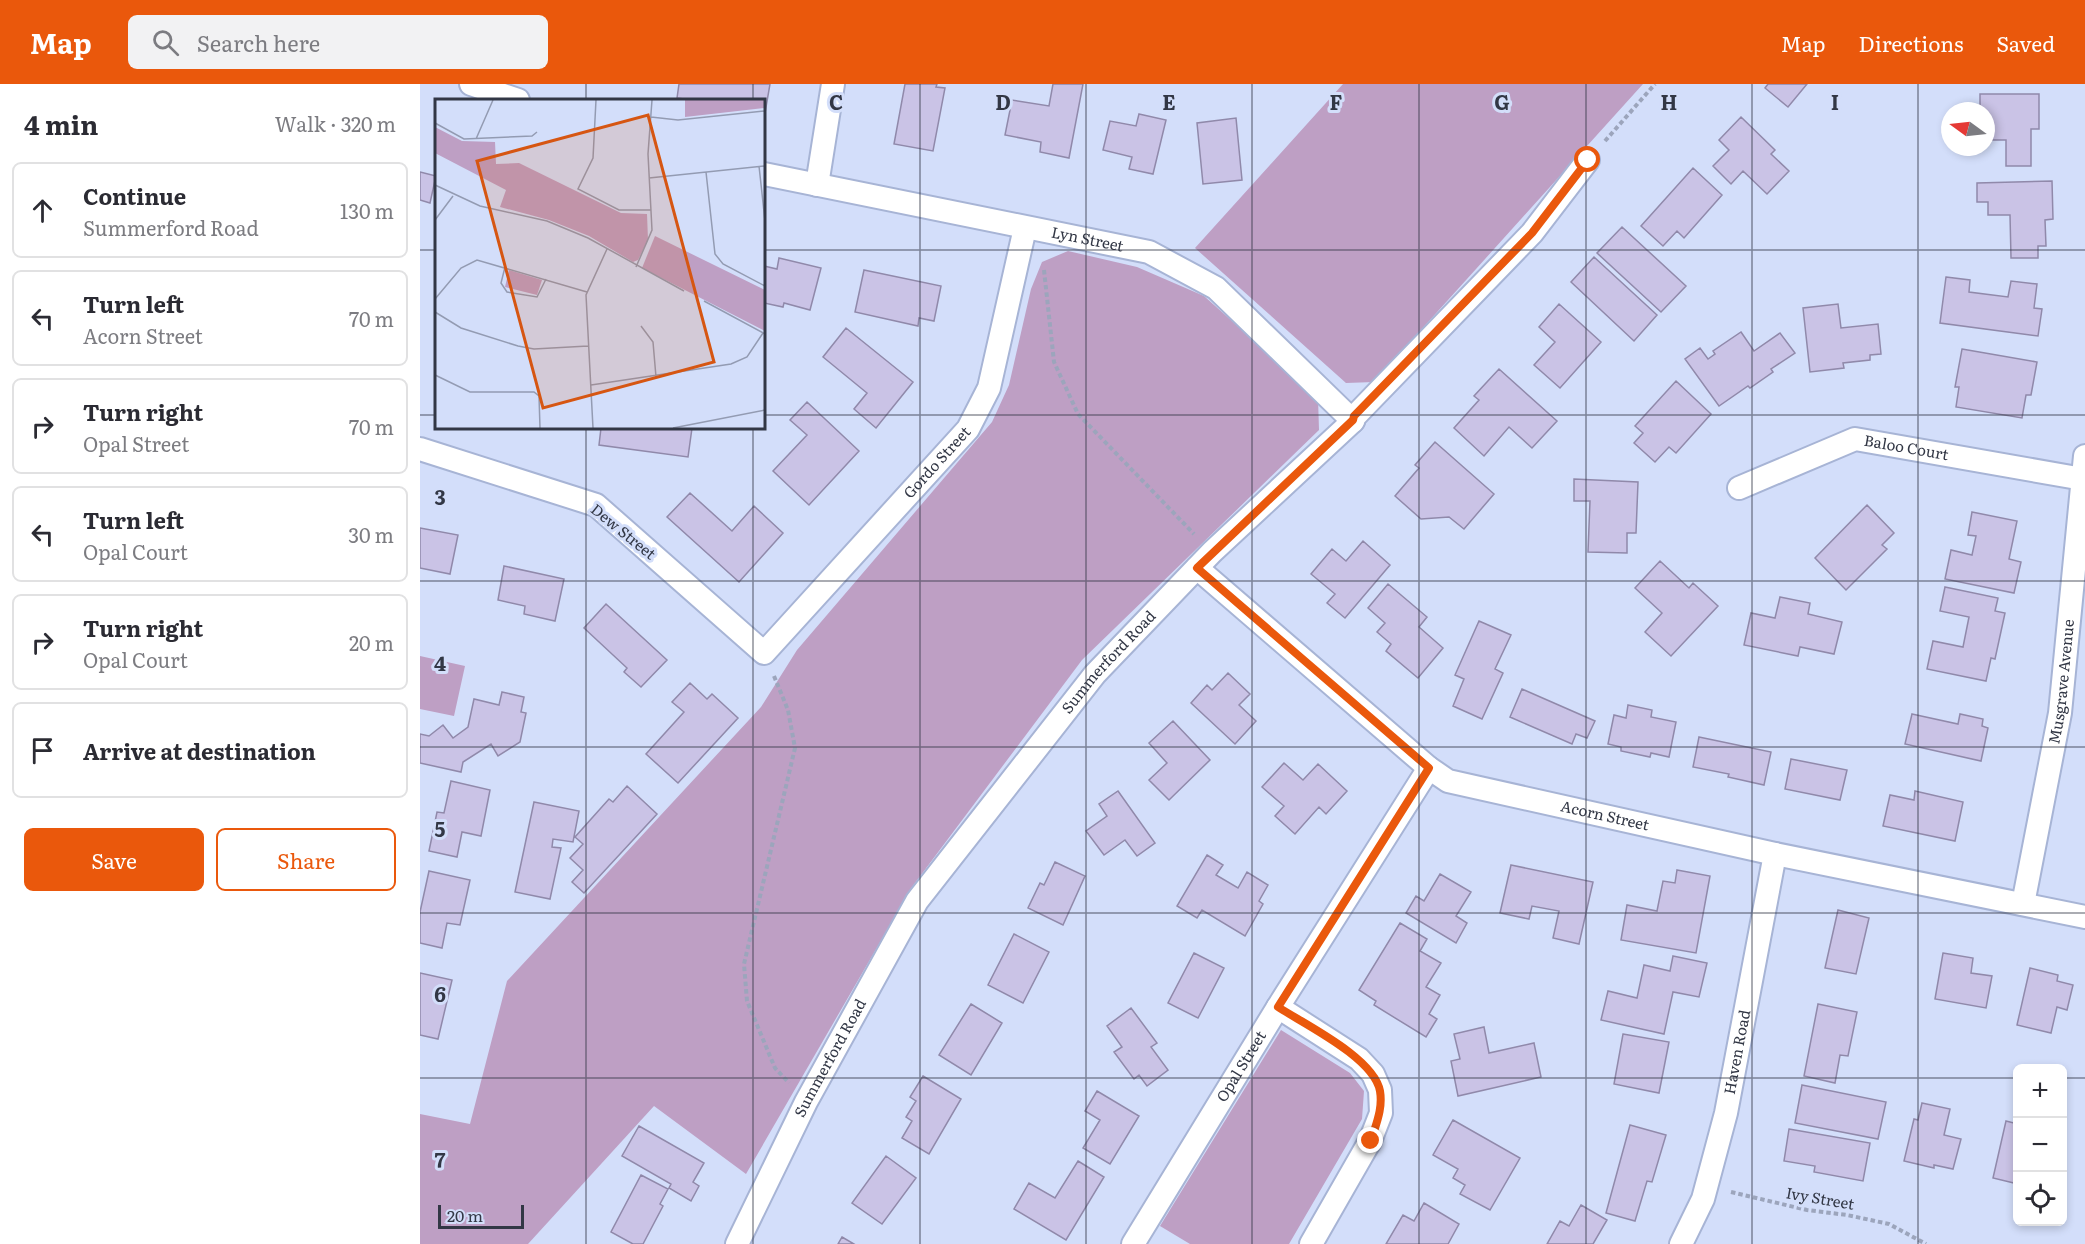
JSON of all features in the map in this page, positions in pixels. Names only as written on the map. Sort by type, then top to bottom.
[{"type":"street","points":[[471,84],[515,99]]},
{"type":"street","points":[[817,185],[833,84]]},
{"type":"street","name":"Summerford Road","points":[[737,1244],[806,1102],[917,901],[1095,674],[1205,560],[1353,420],[1354,416],[1532,233],[1588,160]]},
{"type":"street","name":"Lyn Street","points":[[765,174],[1149,252],[1216,288],[1353,420]]},
{"type":"street","name":"Gordo Street","points":[[764,653],[968,429],[989,388],[1032,229]]},
{"type":"street","name":"Baloo Court","points":[[1739,488],[1855,440],[2083,478]]},
{"type":"street","name":"Dew Street","points":[[420,449],[596,505],[764,653]]},
{"type":"street","name":"Musgrave Avenue","points":[[2023,904],[2060,713],[2085,456]]},
{"type":"street","name":"Acorn Street","points":[[1205,560],[1429,768],[1448,781],[1774,854],[2085,917]]},
{"type":"street","name":"Opal Street","points":[[1135,1243],[1278,1007],[1429,768]]},
{"type":"street","name":"Haven Road","points":[[1681,1244],[1703,1199],[1726,1113],[1774,854]]},
{"type":"street","points":[[1278,1007],[1359,1059],[1373,1074],[1380,1090],[1380,1113],[1371,1141],[1311,1244]]},
{"type":"path","points":[[1588,160],[1655,84]]},
{"type":"path","points":[[1032,229],[1054,362],[1078,414],[1205,560]]},
{"type":"path","points":[[764,653],[788,710],[795,748],[744,964],[747,1001],[775,1068],[806,1102]]},
{"type":"path","name":"Ivy Street","points":[[1707,1185],[1775,1203],[1890,1224],[1926,1244]]},
{"type":"shaded area","points":[[1343,84],[1643,84],[1374,382],[1346,383],[1195,248]]},
{"type":"shaded area","points":[[1068,251],[1137,267],[1204,296],[1318,398],[1319,430],[1082,660],[912,887],[746,1174],[654,1106],[528,1244],[420,1244],[420,1114],[470,1124],[507,981],[761,707],[797,650],[992,422],[1009,385],[1031,289],[1042,262]]},
{"type":"shaded area","points":[[420,656],[465,666],[454,716],[420,709]]},
{"type":"shaded area","points":[[1281,1030],[1350,1073],[1364,1091],[1362,1119],[1289,1244],[1190,1244],[1160,1226]]},
{"type":"building","points":[[679,84],[770,84],[765,113],[765,99],[677,98]]},
{"type":"building","points":[[905,84],[937,84],[936,87],[945,88],[933,151],[894,144]]},
{"type":"building","points":[[1053,84],[1083,84],[1069,158],[1040,152],[1041,142],[1005,135],[1012,100],[1049,106]]},
{"type":"building","points":[[1768,84],[1807,84],[1788,107],[1765,88]]},
{"type":"building","points":[[1980,94],[2039,94],[2039,129],[2031,129],[2031,166],[2006,166],[2006,140],[1995,140],[1995,102],[1980,102]]},
{"type":"building","points":[[1139,114],[1166,120],[1153,174],[1129,169],[1132,157],[1103,150],[1110,121],[1136,126]]},
{"type":"building","points":[[1741,117],[1775,150],[1771,154],[1789,171],[1767,194],[1743,171],[1731,184],[1713,166],[1729,150],[1719,140]]},
{"type":"building","points":[[1236,118],[1242,180],[1203,184],[1197,123]]},
{"type":"building","points":[[1693,168],[1722,195],[1684,238],[1677,231],[1663,246],[1641,226]]},
{"type":"building","points":[[420,172],[435,176],[430,203],[420,200]]},
{"type":"building","points":[[2052,181],[2053,219],[2045,220],[2046,246],[2038,246],[2038,258],[2011,258],[2010,215],[1988,215],[1988,202],[1977,202],[1977,183]]},
{"type":"building","points":[[1622,227],[1686,286],[1661,312],[1597,253]]},
{"type":"building","points":[[1594,257],[1657,315],[1634,341],[1571,282]]},
{"type":"building","points":[[779,258],[821,268],[810,310],[784,303],[783,307],[765,303],[765,266],[777,269]]},
{"type":"building","points":[[864,270],[941,286],[934,321],[919,318],[918,326],[855,312]]},
{"type":"building","points":[[1946,277],[1970,280],[1969,292],[2008,297],[2011,281],[2037,284],[2034,308],[2042,309],[2038,336],[1940,323]]},
{"type":"building","points":[[1559,304],[1601,342],[1560,388],[1534,365],[1555,342],[1539,327]]},
{"type":"building","points":[[1838,304],[1841,328],[1878,324],[1881,354],[1870,355],[1870,360],[1843,363],[1844,368],[1810,372],[1803,308]]},
{"type":"building","points":[[846,328],[913,382],[876,428],[854,409],[867,393],[823,357]]},
{"type":"building","points":[[1741,332],[1754,351],[1780,333],[1795,353],[1771,369],[1773,372],[1719,406],[1685,359],[1700,348],[1708,359],[1715,354],[1713,351]]},
{"type":"building","points":[[1962,349],[2037,362],[2031,395],[2026,395],[2022,418],[1956,407],[1959,387],[1955,387]]},
{"type":"building","points":[[1499,369],[1557,421],[1532,448],[1509,427],[1484,456],[1454,428],[1479,400],[1474,396]]},
{"type":"building","points":[[1676,381],[1711,414],[1676,453],[1669,447],[1655,462],[1634,443],[1643,433],[1635,426]]},
{"type":"building","points":[[807,402],[859,451],[809,505],[773,471],[807,435],[790,420]]},
{"type":"building","points":[[601,429],[692,429],[688,457],[599,445]]},
{"type":"building","points":[[1435,442],[1494,494],[1464,529],[1449,517],[1421,519],[1395,496],[1419,468],[1415,465]]},
{"type":"building","points":[[1574,479],[1638,482],[1636,533],[1627,533],[1627,553],[1588,552],[1590,501],[1574,501]]},
{"type":"building","points":[[690,493],[732,531],[754,506],[783,533],[739,582],[667,517]]},
{"type":"building","points":[[1867,505],[1894,533],[1882,545],[1887,549],[1846,590],[1815,558]]},
{"type":"building","points":[[1972,512],[2017,521],[2009,559],[2021,562],[2014,593],[1945,579],[1951,550],[1972,555],[1976,536],[1968,535]]},
{"type":"building","points":[[420,528],[458,535],[450,574],[420,568]]},
{"type":"building","points":[[1363,541],[1390,565],[1345,618],[1327,603],[1335,594],[1311,574],[1332,549],[1346,561]]},
{"type":"building","points":[[1660,561],[1689,588],[1693,583],[1718,606],[1671,656],[1645,632],[1662,613],[1635,588]]},
{"type":"building","points":[[504,566],[564,579],[555,621],[524,614],[525,606],[498,600]]},
{"type":"building","points":[[1388,584],[1427,617],[1419,627],[1443,648],[1418,678],[1386,651],[1391,644],[1377,632],[1385,623],[1368,608]]},
{"type":"building","points":[[1945,587],[1998,598],[1995,611],[2005,613],[1995,659],[1991,658],[1986,681],[1927,669],[1933,641],[1963,647],[1969,617],[1940,611]]},
{"type":"building","points":[[1780,597],[1810,603],[1808,614],[1842,622],[1834,654],[1800,647],[1798,656],[1744,645],[1751,613],[1775,618]]},
{"type":"building","points":[[606,604],[667,660],[641,687],[624,672],[627,668],[584,628]]},
{"type":"building","points":[[1479,621],[1511,635],[1495,669],[1503,673],[1482,719],[1453,706],[1464,679],[1455,675]]},
{"type":"building","points":[[1228,673],[1250,694],[1239,705],[1256,721],[1235,744],[1191,703],[1207,685],[1212,690]]},
{"type":"building","points":[[690,683],[707,699],[712,694],[738,718],[678,783],[646,754],[684,712],[672,702]]},
{"type":"building","points":[[1522,689],[1595,721],[1587,738],[1576,734],[1572,744],[1510,717]]},
{"type":"building","points":[[502,692],[524,697],[521,712],[526,713],[520,742],[498,756],[491,744],[463,762],[461,772],[420,763],[420,734],[429,736],[443,725],[453,738],[468,727],[474,699],[499,705]]},
{"type":"building","points":[[1628,705],[1652,710],[1651,717],[1676,722],[1669,757],[1651,753],[1650,757],[1621,751],[1621,747],[1608,744],[1614,715],[1626,718]]},
{"type":"building","points":[[1912,714],[1958,724],[1960,714],[1983,719],[1982,726],[1988,728],[1981,761],[1905,744]]},
{"type":"building","points":[[1173,721],[1210,760],[1169,800],[1149,780],[1167,763],[1149,743]]},
{"type":"building","points":[[1699,737],[1771,752],[1764,785],[1728,777],[1729,774],[1693,767]]},
{"type":"building","points":[[1791,759],[1847,770],[1840,800],[1785,789]]},
{"type":"building","points":[[1284,763],[1303,780],[1318,764],[1347,791],[1326,814],[1319,807],[1295,834],[1275,816],[1284,806],[1262,787]]},
{"type":"building","points":[[451,781],[490,790],[481,836],[462,832],[457,857],[429,851],[437,812],[444,813]]},
{"type":"building","points":[[627,786],[657,814],[584,893],[572,882],[583,870],[570,858],[583,844],[575,837],[609,799],[613,802]]},
{"type":"building","points":[[1118,791],[1155,843],[1137,856],[1125,840],[1104,855],[1086,831],[1107,816],[1099,804]]},
{"type":"building","points":[[1915,791],[1963,802],[1955,841],[1883,826],[1890,795],[1914,800]]},
{"type":"building","points":[[534,802],[579,811],[573,842],[553,839],[552,847],[561,848],[550,899],[515,892]]},
{"type":"building","points":[[1207,855],[1223,865],[1216,875],[1238,888],[1247,872],[1268,885],[1259,901],[1263,904],[1245,936],[1202,910],[1197,918],[1177,906]]},
{"type":"building","points":[[1055,862],[1085,876],[1063,925],[1028,908],[1040,883],[1044,885]]},
{"type":"building","points":[[1511,865],[1593,882],[1579,944],[1553,938],[1559,911],[1532,906],[1529,919],[1500,913]]},
{"type":"building","points":[[1677,870],[1710,876],[1696,953],[1621,940],[1627,905],[1657,911],[1663,881],[1675,883]]},
{"type":"building","points":[[429,871],[470,880],[460,925],[447,923],[442,948],[420,943],[420,912]]},
{"type":"building","points":[[1440,874],[1471,892],[1456,916],[1467,923],[1456,943],[1406,913],[1416,896],[1424,901]]},
{"type":"building","points":[[1838,910],[1869,918],[1856,974],[1825,968]]},
{"type":"building","points":[[1400,923],[1427,939],[1420,951],[1441,963],[1426,987],[1440,995],[1429,1014],[1437,1019],[1426,1037],[1374,1005],[1376,1001],[1359,990]]},
{"type":"building","points":[[1014,934],[1049,952],[1023,1003],[988,985]]},
{"type":"building","points":[[1194,953],[1224,968],[1198,1018],[1168,1003]]},
{"type":"building","points":[[1943,953],[1973,958],[1971,973],[1992,976],[1986,1008],[1935,999]]},
{"type":"building","points":[[1673,956],[1707,963],[1699,997],[1673,992],[1664,1034],[1601,1020],[1608,991],[1637,998],[1644,965],[1670,971]]},
{"type":"building","points":[[2030,968],[2058,975],[2057,981],[2073,985],[2067,1010],[2057,1007],[2051,1033],[2017,1025]]},
{"type":"building","points":[[420,973],[452,980],[438,1039],[420,1035]]},
{"type":"building","points":[[971,1004],[1002,1023],[971,1075],[939,1055]]},
{"type":"building","points":[[1818,1004],[1857,1012],[1848,1056],[1840,1055],[1835,1083],[1804,1076]]},
{"type":"building","points":[[1131,1008],[1157,1043],[1151,1047],[1168,1070],[1147,1086],[1139,1075],[1134,1079],[1114,1052],[1122,1047],[1107,1026]]},
{"type":"building","points":[[1484,1027],[1489,1053],[1534,1043],[1541,1077],[1458,1096],[1451,1061],[1460,1059],[1454,1034]]},
{"type":"building","points":[[1623,1034],[1669,1042],[1659,1093],[1614,1084]]},
{"type":"building","points":[[923,1076],[961,1099],[929,1154],[902,1138],[912,1121],[906,1117],[916,1101],[910,1097]]},
{"type":"building","points":[[1802,1085],[1886,1102],[1878,1139],[1795,1123]]},
{"type":"building","points":[[1097,1091],[1139,1116],[1110,1164],[1083,1148],[1100,1120],[1085,1111]]},
{"type":"building","points":[[1922,1103],[1950,1109],[1944,1135],[1961,1139],[1953,1169],[1934,1165],[1934,1168],[1904,1161],[1914,1119],[1918,1120]]},
{"type":"building","points":[[1453,1120],[1520,1158],[1490,1210],[1460,1194],[1465,1185],[1453,1178],[1458,1169],[1433,1155]]},
{"type":"building","points":[[2006,1121],[2013,1123],[2013,1183],[1993,1178]]},
{"type":"building","points":[[1630,1125],[1666,1135],[1652,1182],[1647,1181],[1635,1221],[1606,1213]]},
{"type":"building","points":[[639,1126],[704,1163],[693,1182],[699,1186],[691,1201],[669,1188],[671,1184],[622,1156]]},
{"type":"building","points":[[1789,1129],[1870,1143],[1863,1181],[1814,1172],[1815,1166],[1784,1161]]},
{"type":"building","points":[[886,1156],[916,1178],[882,1224],[852,1203]]},
{"type":"building","points":[[1078,1161],[1104,1177],[1066,1240],[1014,1209],[1029,1183],[1055,1198]]},
{"type":"building","points":[[641,1175],[668,1189],[660,1204],[663,1206],[643,1244],[633,1244],[611,1232]]},
{"type":"building","points":[[1424,1203],[1459,1224],[1448,1244],[1386,1244],[1403,1215],[1414,1221]]},
{"type":"building","points":[[1581,1205],[1607,1220],[1593,1244],[1547,1244],[1560,1221],[1569,1226]]},
{"type":"building","points":[[842,1237],[854,1244],[838,1244]]},
{"type":"route","points":[[1371,1141],[1380,1113],[1380,1090],[1373,1074],[1359,1059],[1278,1007],[1429,768],[1197,568],[1353,420],[1354,416],[1532,233],[1588,160]]}]
